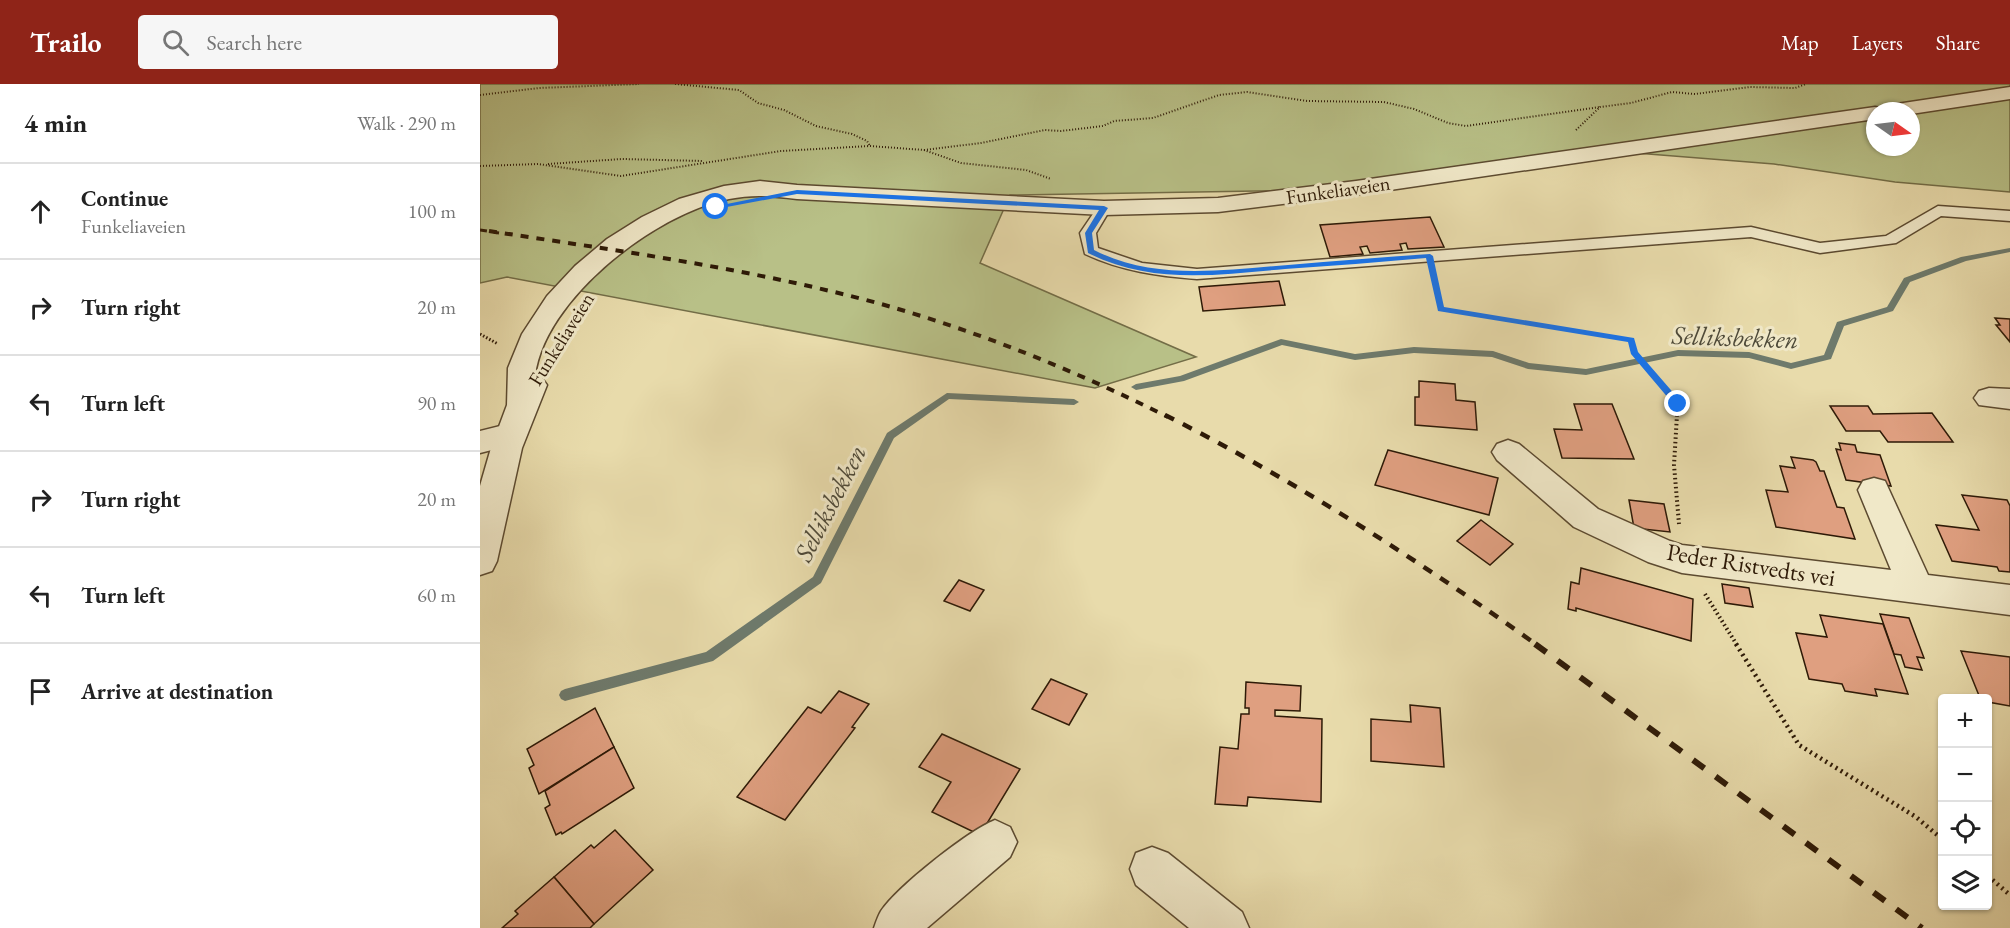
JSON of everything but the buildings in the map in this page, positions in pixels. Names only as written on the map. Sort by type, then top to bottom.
[{"type":"street","points":[[1920,106],[2010,93]]},
{"type":"street","name":"Funkeliaveien","points":[[480,561],[521,404],[580,302],[618,262],[641,244],[669,225],[701,212],[744,201],[797,192],[1104,208],[1175,207],[1249,202],[1866,114]]},
{"type":"street","points":[[480,442],[512,434]]},
{"type":"street","name":"Peder Ristvedts vei","points":[[1508,452],[1586,518],[1660,552],[1682,559],[2010,600]]},
{"type":"street","points":[[1874,490],[1916,588]]},
{"type":"street","points":[[897,928],[917,905],[995,842]]},
{"type":"street","points":[[1152,869],[1226,928]]},
{"type":"lane","points":[[1104,208],[1088,233],[1091,251],[1113,262],[1153,272],[1197,274],[1751,232],[1820,248],[1890,240],[1938,211],[2010,216]]},
{"type":"path","points":[[480,95],[539,88],[639,84]]},
{"type":"path","points":[[675,84],[739,90],[758,103],[784,110],[816,126],[852,134],[867,141],[870,146]]},
{"type":"path","points":[[538,164],[621,176],[781,151],[870,146],[924,150],[981,143],[1044,130],[1061,131],[1103,126],[1114,120],[1152,118],[1219,95],[1247,92],[1306,101],[1384,102],[1414,109],[1448,123],[1466,126],[1631,103],[1672,92],[1695,94],[1750,87],[1795,88],[1806,84]]},
{"type":"path","points":[[1557,160],[1554,154],[1556,149],[1600,107]]},
{"type":"path","points":[[924,150],[961,162],[1041,174],[1065,187],[1067,192],[1064,206]]},
{"type":"path","points":[[480,166],[622,159],[710,161]]},
{"type":"path","points":[[1430,256],[1440,309],[1632,340],[1634,352],[1678,404],[1674,465],[1682,559],[1799,745],[1916,817],[1938,836]]},
{"type":"path","points":[[1992,879],[2010,895]]},
{"type":"green space","points":[[480,84],[2010,84],[2010,192],[1895,182],[1774,164],[1598,150],[1319,190],[1010,195],[980,263],[1196,357],[1095,388],[507,277],[480,283]]},
{"type":"waterway","name":"Selliksbekken","points":[[1136,387],[1181,379],[1281,342],[1355,357],[1414,350],[1493,354],[1528,366],[1586,372],[1678,353],[1749,355],[1791,366],[1828,357],[1840,324],[1890,309],[1907,280],[1964,259],[2010,250]]},
{"type":"waterway","name":"Selliksbekken","points":[[565,695],[709,657],[817,580],[890,436],[947,396],[1074,402]]},
{"type":"railway","points":[[480,230],[499,233]]},
{"type":"railway","points":[[489,231],[735,271],[881,304],[955,327],[1027,354],[1168,417]]},
{"type":"railway","points":[[1165,415],[1262,467],[1356,523],[1447,582],[1537,645]]},
{"type":"railway","points":[[1535,644],[1922,928]]},
{"type":"route","points":[[716,207],[797,192],[1104,208],[1088,233],[1091,251],[1113,262],[1153,272],[1197,274],[1430,256],[1440,309],[1632,340],[1634,352],[1678,404]]}]
